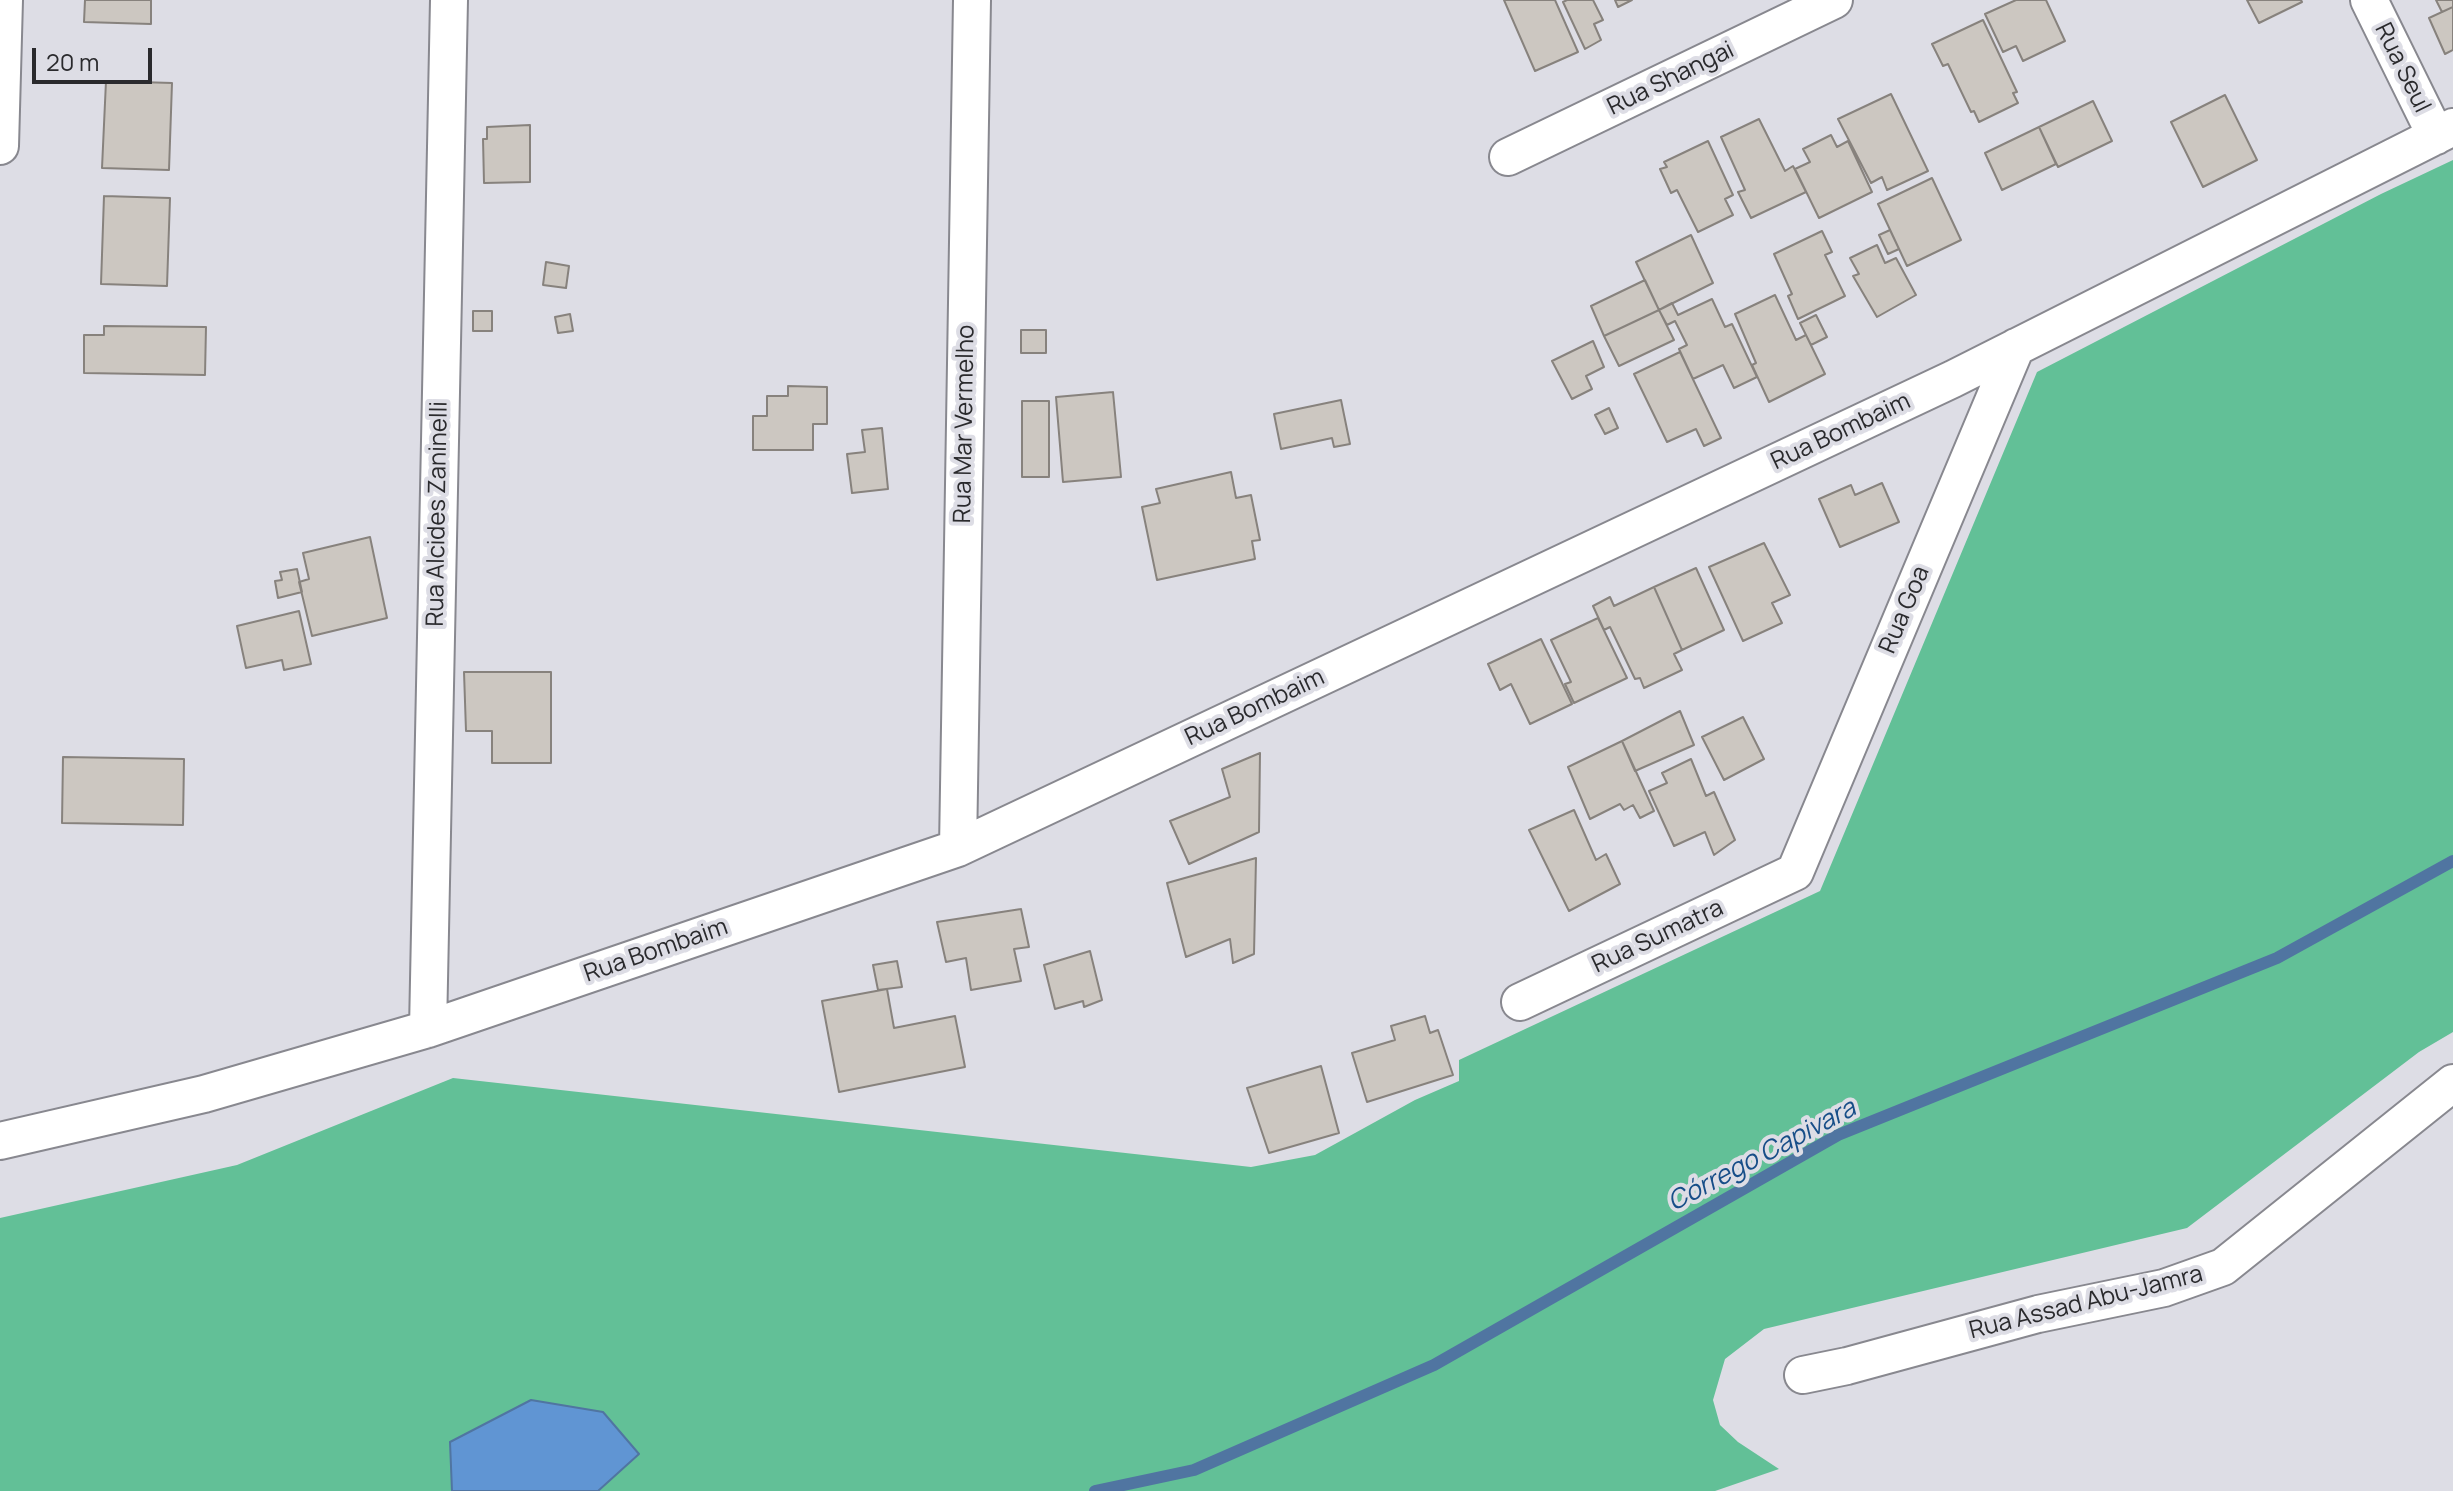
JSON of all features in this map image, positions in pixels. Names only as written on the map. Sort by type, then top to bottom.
[{"type":"street","points":[[0,146],[4,0]]},
{"type":"street","name":"Rua Alcides Zaninelli","points":[[428,1029],[449,0]]},
{"type":"street","name":"Rua Mar Vermelho","points":[[958,848],[972,0]]},
{"type":"street","name":"Rua Shangai","points":[[1508,157],[1834,0]]},
{"type":"street","name":"Rua Seul","points":[[2369,0],[2444,132]]},
{"type":"street","name":"Rua Bombaim","points":[[0,1141],[204,1094],[428,1029],[958,848],[2016,347],[2444,132]]},
{"type":"street","name":"Rua Goa","points":[[1795,872],[2016,347]]},
{"type":"street","name":"Rua Sumatra","points":[[1520,1002],[1795,872]]},
{"type":"street","name":"Rua Assad Abu-Jamra","points":[[1803,1375],[2038,1314],[2164,1288],[2223,1267],[2453,1083]]},
{"type":"green space","points":[[2453,160],[2453,1032],[2419,1052],[2187,1228],[1764,1329],[1725,1359],[1713,1400],[1720,1425],[1738,1442],[1779,1469],[1715,1491],[0,1491],[0,1218],[237,1165],[453,1078],[1251,1167],[1315,1155],[1415,1100],[1459,1081],[1459,1060],[1820,891],[2037,372]]},
{"type":"water","points":[[531,1400],[603,1412],[639,1454],[598,1491],[452,1491],[450,1442]]},
{"type":"building","points":[[85,0],[151,0],[151,24],[84,22]]},
{"type":"building","points":[[1504,0],[1555,0],[1578,52],[1535,71]]},
{"type":"building","points":[[1593,0],[1603,20],[1594,24],[1601,40],[1585,49],[1563,2]]},
{"type":"building","points":[[1615,0],[1632,0],[1618,7]]},
{"type":"building","points":[[2016,0],[2046,0],[2065,41],[2023,61],[2016,46],[2003,52],[1985,14]]},
{"type":"building","points":[[2247,0],[2301,0],[2302,2],[2259,23]]},
{"type":"building","points":[[2436,0],[2453,0],[2453,7],[2442,12]]},
{"type":"building","points":[[2453,7],[2453,50],[2445,54],[2429,18]]},
{"type":"building","points":[[1983,20],[2017,92],[2013,93],[2018,103],[1979,122],[1948,64],[1943,66],[1932,44]]},
{"type":"building","points":[[106,81],[172,83],[169,170],[102,168]]},
{"type":"building","points":[[1891,94],[1928,171],[1887,190],[1882,177],[1871,183],[1838,119]]},
{"type":"building","points":[[2225,95],[2257,160],[2203,187],[2171,122]]},
{"type":"building","points":[[2093,101],[2112,141],[2058,167],[2039,127]]},
{"type":"building","points":[[1759,119],[1785,171],[1793,166],[1806,192],[1751,218],[1738,192],[1745,190],[1721,137]]},
{"type":"building","points":[[530,125],[530,182],[484,183],[483,139],[487,139],[487,127]]},
{"type":"building","points":[[2039,127],[2056,164],[2002,190],[1985,153]]},
{"type":"building","points":[[1831,135],[1837,147],[1848,141],[1872,192],[1819,218],[1795,169],[1810,162],[1803,149]]},
{"type":"building","points":[[1708,141],[1733,195],[1725,199],[1733,215],[1698,232],[1677,190],[1671,193],[1660,169],[1667,167],[1664,162]]},
{"type":"building","points":[[1932,178],[1961,240],[1907,266],[1878,204]]},
{"type":"building","points":[[104,196],[170,198],[167,286],[101,284]]},
{"type":"building","points":[[1890,230],[1899,249],[1888,254],[1879,235]]},
{"type":"building","points":[[1822,231],[1832,252],[1825,255],[1845,296],[1798,319],[1788,296],[1792,294],[1774,254]]},
{"type":"building","points":[[1691,235],[1713,283],[1659,310],[1636,262]]},
{"type":"building","points":[[1877,245],[1885,263],[1896,258],[1916,295],[1877,317],[1853,276],[1859,274],[1850,258]]},
{"type":"building","points":[[546,262],[569,266],[566,288],[543,285]]},
{"type":"building","points":[[1645,280],[1659,310],[1604,336],[1591,306]]},
{"type":"building","points":[[1775,295],[1796,340],[1806,335],[1825,374],[1769,402],[1752,365],[1756,363],[1735,314]]},
{"type":"building","points":[[1712,299],[1725,327],[1732,324],[1757,377],[1734,388],[1723,365],[1693,379],[1679,349],[1687,345],[1675,321],[1667,325],[1659,310],[1672,303],[1678,315]]},
{"type":"building","points":[[1659,310],[1674,340],[1619,366],[1604,336]]},
{"type":"building","points":[[473,311],[492,311],[492,331],[473,331]]},
{"type":"building","points":[[570,314],[573,331],[558,333],[555,317]]},
{"type":"building","points":[[1816,315],[1827,337],[1811,345],[1800,323]]},
{"type":"building","points":[[104,326],[206,327],[205,375],[84,373],[84,335],[104,335]]},
{"type":"building","points":[[1021,330],[1046,330],[1046,353],[1021,353]]},
{"type":"building","points":[[1593,341],[1604,367],[1586,376],[1592,389],[1572,399],[1552,361]]},
{"type":"building","points":[[1680,352],[1721,438],[1704,446],[1696,429],[1667,442],[1634,374]]},
{"type":"building","points":[[788,386],[827,387],[827,424],[813,424],[813,450],[753,450],[753,416],[767,416],[767,396],[788,396]]},
{"type":"building","points":[[1113,392],[1121,477],[1063,482],[1056,397]]},
{"type":"building","points":[[1341,400],[1350,444],[1334,447],[1332,438],[1281,449],[1274,414]]},
{"type":"building","points":[[1022,401],[1049,401],[1049,477],[1022,477]]},
{"type":"building","points":[[1609,408],[1618,428],[1605,434],[1595,415]]},
{"type":"building","points":[[882,428],[888,489],[852,493],[847,454],[865,452],[862,430]]},
{"type":"building","points":[[1231,472],[1236,498],[1251,495],[1260,540],[1252,541],[1255,559],[1157,580],[1142,507],[1160,503],[1156,489]]},
{"type":"building","points":[[1882,483],[1899,522],[1840,547],[1819,499],[1851,485],[1855,495]]},
{"type":"building","points":[[370,537],[387,618],[312,636],[299,582],[309,579],[303,553]]},
{"type":"building","points":[[1764,543],[1790,595],[1772,603],[1782,623],[1743,641],[1709,567]]},
{"type":"building","points":[[1696,568],[1724,630],[1682,650],[1654,587]]},
{"type":"building","points":[[297,569],[302,592],[278,598],[275,581],[282,580],[280,572]]},
{"type":"building","points":[[1654,587],[1682,650],[1674,654],[1682,670],[1644,688],[1640,678],[1635,679],[1610,627],[1604,630],[1593,606],[1610,597],[1614,606]]},
{"type":"building","points":[[299,611],[311,664],[284,670],[282,660],[246,668],[237,626]]},
{"type":"building","points":[[1598,618],[1627,678],[1574,703],[1565,684],[1571,682],[1551,640]]},
{"type":"building","points":[[1541,639],[1572,704],[1530,724],[1511,684],[1500,690],[1488,664]]},
{"type":"building","points":[[464,672],[551,672],[551,763],[492,763],[492,731],[466,731]]},
{"type":"building","points":[[1680,711],[1694,745],[1635,771],[1622,741]]},
{"type":"building","points":[[1743,717],[1764,759],[1724,780],[1702,737]]},
{"type":"building","points":[[1622,741],[1654,811],[1640,818],[1633,805],[1624,810],[1620,804],[1590,819],[1568,767]]},
{"type":"building","points":[[1260,753],[1259,832],[1189,864],[1170,821],[1230,797],[1222,769]]},
{"type":"building","points":[[63,757],[184,759],[183,825],[62,823]]},
{"type":"building","points":[[1691,759],[1706,796],[1714,792],[1735,840],[1714,855],[1705,832],[1674,846],[1649,791],[1667,783],[1662,773]]},
{"type":"building","points":[[1574,810],[1596,860],[1606,854],[1620,884],[1569,911],[1529,830]]},
{"type":"building","points":[[1256,858],[1254,954],[1233,963],[1230,939],[1186,957],[1167,883]]},
{"type":"building","points":[[1021,909],[1029,947],[1014,949],[1021,981],[971,990],[966,958],[946,962],[937,922]]},
{"type":"building","points":[[1090,951],[1102,1000],[1084,1007],[1083,1001],[1055,1009],[1044,965]]},
{"type":"building","points":[[897,961],[902,987],[878,990],[873,965]]},
{"type":"building","points":[[887,989],[894,1028],[955,1016],[965,1067],[839,1092],[822,1001]]},
{"type":"building","points":[[1425,1016],[1430,1033],[1438,1030],[1453,1075],[1367,1102],[1352,1053],[1395,1040],[1391,1026]]},
{"type":"building","points":[[1321,1066],[1339,1133],[1269,1153],[1247,1088]]},
{"type":"waterway","name":"Córrego Capivara","points":[[1095,1491],[1194,1470],[1434,1365],[1838,1135],[2277,958],[2453,861]]}]
